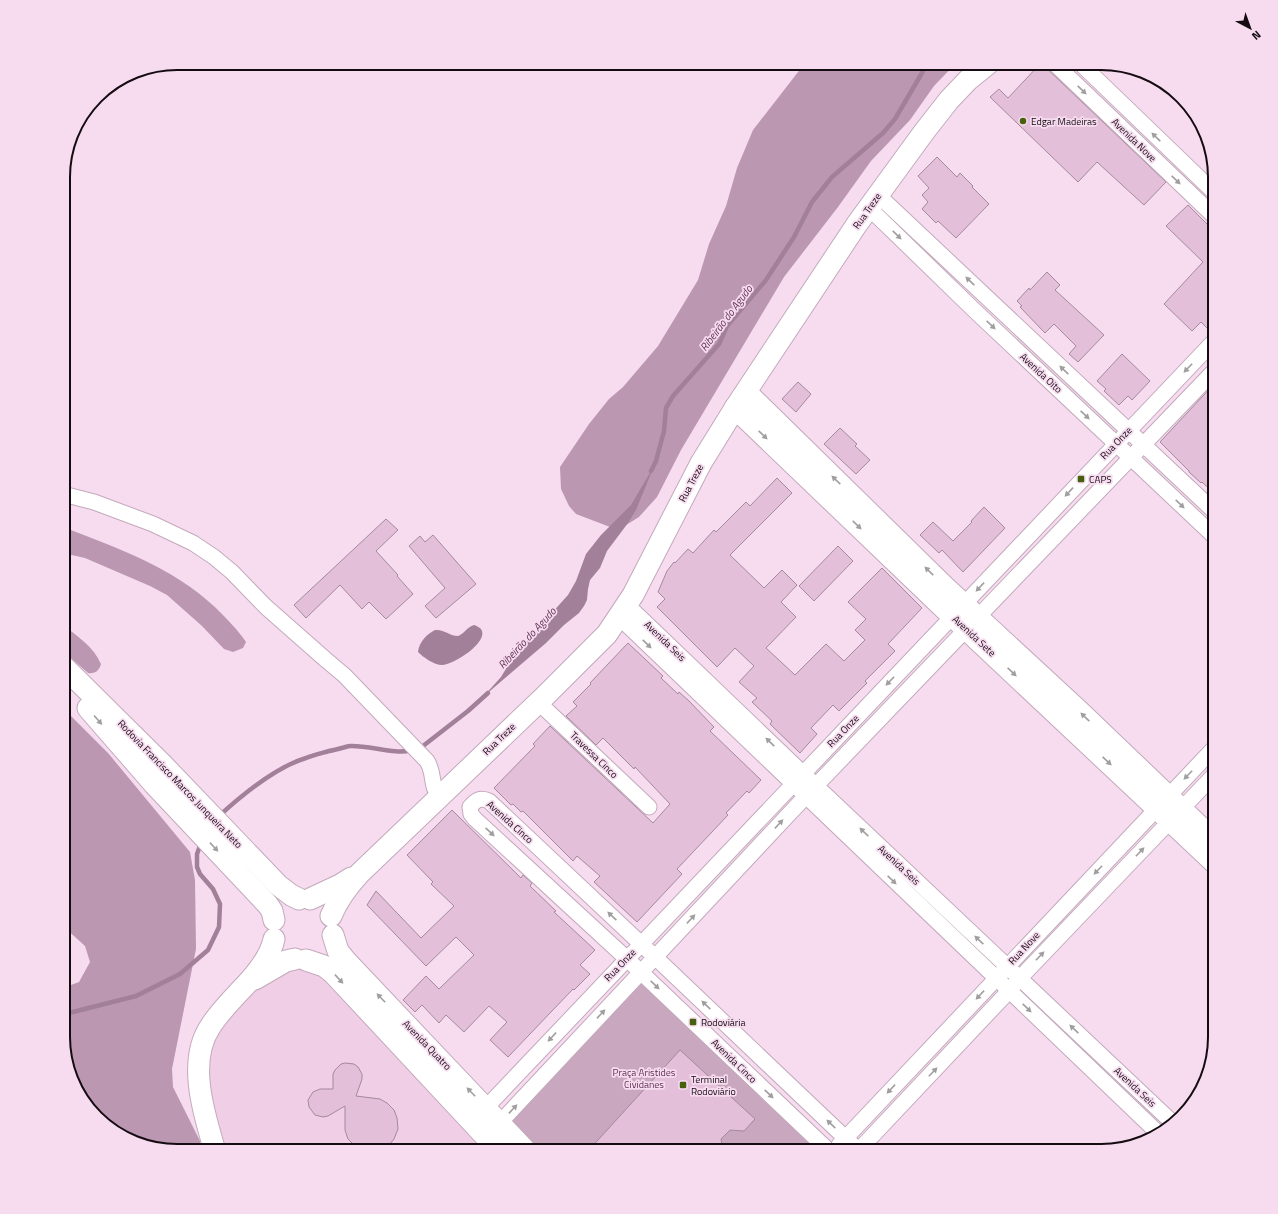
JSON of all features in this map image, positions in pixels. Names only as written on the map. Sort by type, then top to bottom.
[{"type":"street","name":"Rua Treze","points":[[332,926],[336,904],[360,872],[597,645],[623,611],[701,463],[740,400],[874,202],[924,132],[949,100],[968,80],[980,70]]},
{"type":"street","name":"Avenida Nove","points":[[1061,70],[1208,210]]},
{"type":"street","name":"Avenida Nove","points":[[1087,70],[1208,186]]},
{"type":"street","name":"Avenida Oito","points":[[874,202],[1144,444],[1208,505]]},
{"type":"street","name":"Avenida Oito","points":[[874,202],[1131,458],[1208,531]]},
{"type":"street","name":"Rua Onze","points":[[493,1144],[500,1122],[810,791],[1116,443],[1208,347]]},
{"type":"street","name":"Rua Onze","points":[[479,1114],[797,779],[1131,458],[1208,377]]},
{"type":"street","name":"Avenida Sete","points":[[740,400],[1169,809],[1208,855]]},
{"type":"street","points":[[70,496],[94,502],[153,524],[194,543],[214,557],[232,572],[266,607],[344,674],[428,761],[433,773],[434,787],[439,796]]},
{"type":"street","name":"Avenida Seis","points":[[623,611],[797,779],[918,882],[1169,1119]]},
{"type":"street","name":"Rodovia Francisco Marcos Junqueira Neto","points":[[70,673],[164,766],[194,812],[254,875],[284,891],[305,899]]},
{"type":"street","name":"Rodovia Francisco Marcos Junqueira Neto","points":[[70,688],[154,784],[194,812]]},
{"type":"street","name":"Travessa Cinco","points":[[538,702],[649,807]]},
{"type":"street","name":"Rua Nove","points":[[865,1144],[1098,896],[1169,809],[1208,756]]},
{"type":"street","name":"Rua Nove","points":[[840,1144],[1086,882],[1169,809],[1208,779]]},
{"type":"street","name":"Avenida Seis","points":[[810,791],[907,894],[1154,1129]]},
{"type":"street","name":"Avenida Cinco","points":[[822,1144],[641,972],[475,819],[470,807],[480,798],[489,801],[852,1144]]},
{"type":"street","name":"Avenida Sete","points":[[1169,809],[1208,836]]},
{"type":"street","name":"Rua Treze","points":[[305,899],[340,886],[360,872]]},
{"type":"street","name":"Rodovia Francisco Marcos Junqueira Neto","points":[[254,875],[272,911],[274,930]]},
{"type":"street","points":[[907,894],[918,882]]},
{"type":"street","points":[[1086,882],[1098,896]]},
{"type":"street","points":[[213,1144],[201,1100],[199,1077],[201,1049],[209,1028],[220,1012],[248,984],[265,960],[273,946],[276,913],[291,901],[305,899],[318,902],[326,908],[332,926],[329,947],[325,951],[316,957],[286,961],[248,984]]},
{"type":"street","name":"Avenida Quatro","points":[[332,926],[338,951],[409,1041]]},
{"type":"street","points":[[274,930],[280,949],[288,956],[301,960]]},
{"type":"street","name":"Avenida Quatro","points":[[301,960],[324,966],[409,1041],[479,1114],[493,1144]]},
{"type":"street","points":[[1080,1059],[1092,1046]]},
{"type":"street","points":[[1133,1110],[1146,1097]]},
{"type":"street","name":"Avenida Quatro","points":[[479,1114],[500,1122],[520,1144]]},
{"type":"shaded area","points":[[800,70],[949,70],[934,86],[910,120],[871,161],[784,277],[681,450],[657,497],[639,517],[618,530],[576,514],[569,506],[561,489],[560,467],[589,424],[609,399],[623,387],[658,346],[698,280],[709,244],[726,206],[737,168],[753,130]]},
{"type":"shaded area","points":[[654,466],[636,510],[607,551],[600,568],[590,580],[587,600],[579,613],[483,697],[501,677],[522,646],[568,595],[576,581],[586,554],[601,535],[631,505]]},
{"type":"shaded area","points":[[70,530],[144,560],[163,570],[199,593],[216,608],[239,633],[246,642],[243,648],[233,652],[224,649],[202,626],[167,595],[150,586],[85,558],[70,555]]},
{"type":"shaded area","points":[[474,625],[481,629],[482,634],[480,640],[469,652],[454,661],[439,665],[418,652],[424,639],[435,630],[458,636]]},
{"type":"shaded area","points":[[70,630],[85,642],[94,652],[101,664],[96,672],[88,673],[70,657]]},
{"type":"shaded area","points":[[70,715],[108,753],[190,852],[195,880],[196,949],[172,1069],[173,1087],[200,1144],[170,1144],[156,1142],[136,1136],[118,1126],[101,1113],[84,1090],[78,1078],[72,1058],[70,1044],[70,985],[79,982],[90,962],[85,946],[70,932]]},
{"type":"shaded area","points":[[285,962],[322,969],[488,1144],[217,1144],[205,1099],[210,1031]]},
{"type":"green space","name":"Praça Aristides Cividanes","points":[[641,972],[822,1144],[520,1144],[500,1122]]},
{"type":"building","points":[[1034,70],[1048,70],[1166,182],[1144,205],[1097,162],[1078,182],[990,97],[999,89],[1008,98]]},
{"type":"building","points":[[937,157],[957,177],[960,173],[989,204],[956,238],[938,221],[936,223],[922,209],[928,202],[922,195],[929,188],[918,176]]},
{"type":"building","points":[[1188,205],[1208,225],[1207,328],[1201,322],[1192,331],[1164,304],[1203,262],[1166,226]]},
{"type":"building","points":[[1047,272],[1060,285],[1055,290],[1104,335],[1078,362],[1069,354],[1076,346],[1054,324],[1045,333],[1020,307],[1022,306],[1017,301]]},
{"type":"building","points":[[1122,354],[1150,381],[1132,400],[1128,396],[1119,405],[1104,391],[1106,389],[1097,381]]},
{"type":"building","points":[[798,382],[811,394],[796,412],[782,399]]},
{"type":"building","points":[[1208,391],[1208,488],[1189,472],[1160,442]]},
{"type":"building","points":[[840,428],[857,444],[855,446],[870,460],[856,474],[824,444]]},
{"type":"building","points":[[777,478],[792,493],[730,555],[764,588],[782,570],[797,585],[781,602],[796,617],[766,648],[795,675],[826,644],[844,661],[865,640],[855,630],[866,619],[848,602],[882,568],[922,608],[888,644],[895,651],[865,681],[867,683],[839,711],[833,705],[811,728],[817,734],[800,753],[770,724],[772,721],[752,702],[757,698],[739,682],[754,666],[735,648],[717,667],[657,607],[665,599],[658,592],[667,571],[674,562],[675,563],[688,549],[693,553],[714,530],[716,532],[746,502],[750,506]]},
{"type":"building","points":[[984,507],[1005,528],[963,572],[942,550],[939,553],[920,535],[933,522],[953,541],[972,522],[971,521]]},
{"type":"building","points":[[386,519],[398,530],[376,551],[413,594],[386,619],[369,602],[362,609],[340,585],[306,618],[294,605]]},
{"type":"building","points":[[433,535],[476,584],[436,618],[425,606],[445,588],[409,546],[420,536],[425,542]]},
{"type":"building","points":[[838,546],[853,561],[814,601],[799,586]]},
{"type":"building","points":[[628,643],[663,676],[661,678],[678,694],[679,692],[689,701],[714,727],[710,731],[761,780],[749,793],[747,791],[726,813],[728,815],[677,869],[682,874],[637,922],[594,882],[600,876],[577,856],[573,861],[523,811],[521,812],[513,804],[511,805],[494,788],[535,746],[533,744],[550,726],[653,823],[670,804],[635,767],[634,769],[603,738],[596,745],[566,716],[577,706],[573,702]]},
{"type":"building","points":[[452,810],[521,878],[523,875],[532,883],[530,886],[556,911],[554,912],[595,950],[580,965],[590,974],[574,990],[573,989],[508,1057],[490,1040],[507,1022],[489,1006],[464,1032],[446,1015],[439,1023],[422,1005],[415,1012],[403,1000],[426,976],[439,989],[474,955],[456,937],[426,966],[367,905],[376,891],[421,938],[454,906],[431,884],[433,882],[407,855]]},
{"type":"building","name":"Terminal Rodoviário","points":[[680,1050],[755,1119],[744,1131],[730,1130],[721,1139],[722,1144],[594,1144]]},
{"type":"building","points":[[341,1064],[354,1064],[358,1067],[362,1074],[362,1079],[356,1096],[380,1099],[394,1110],[397,1118],[398,1129],[390,1144],[353,1144],[348,1139],[345,1130],[345,1106],[328,1116],[323,1117],[315,1115],[309,1107],[308,1100],[313,1092],[320,1089],[333,1089],[333,1074]]},
{"type":"waterway","name":"Ribeirão do Agudo","points":[[651,471],[656,461],[664,431],[666,408],[673,396],[719,344],[727,326],[766,280],[794,237],[812,202],[832,177],[883,133],[895,119],[923,70]]},
{"type":"waterway","name":"Ribeirão do Agudo","points":[[418,747],[423,746],[468,711],[488,693]]},
{"type":"waterway","name":"Ribeirão do Agudo","points":[[219,816],[260,782],[283,768],[312,756],[350,746],[390,751],[411,750]]},
{"type":"waterway","name":"Ribeirão do Agudo","points":[[70,1013],[136,996],[180,974],[208,950],[219,927],[220,904],[213,889],[200,874],[197,867],[197,854],[201,843]]},
{"type":"place","name":"Edgar Madeiras","points":[[1023,121]]},
{"type":"place","name":"CAPS","points":[[1081,479]]},
{"type":"place","name":"Rodoviária","points":[[693,1022]]},
{"type":"place","name":"Terminal Rodoviário","points":[[683,1085]]}]
